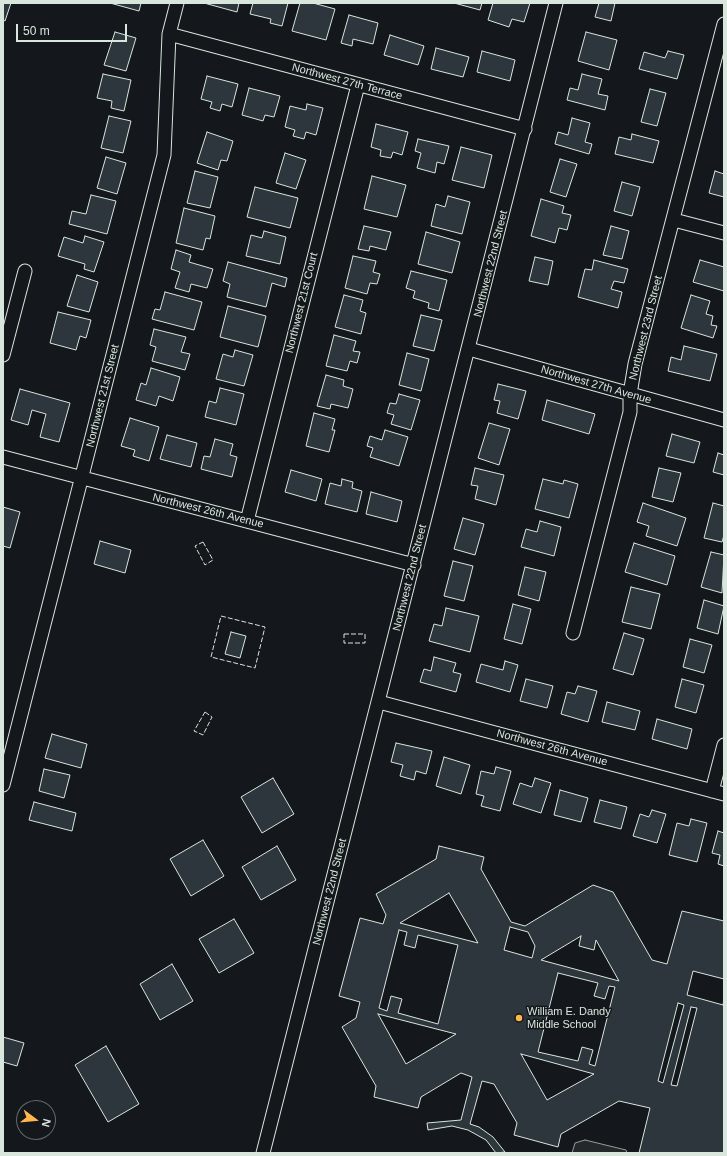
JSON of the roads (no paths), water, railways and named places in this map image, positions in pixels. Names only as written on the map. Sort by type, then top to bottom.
[{"type":"street","name":"Northwest 21st Street","points":[[3,785],[164,155],[169,34],[177,3]]},
{"type":"street","name":"Northwest 22nd Street","points":[[263,1153],[556,3]]},
{"type":"street","name":"Northwest 23rd Street","points":[[573,633],[630,412],[630,394],[635,364],[674,220],[724,24]]},
{"type":"street","name":"Northwest 27th Terrace","points":[[169,34],[525,129]]},
{"type":"street","name":"Northwest 21st Court","points":[[247,521],[358,85]]},
{"type":"street","points":[[674,220],[724,233]]},
{"type":"street","points":[[3,355],[25,271]]},
{"type":"street","name":"Northwest 27th Avenue","points":[[469,349],[724,420]]},
{"type":"street","name":"Northwest 26th Avenue","points":[[3,457],[82,479],[414,565]]},
{"type":"street","name":"Northwest 26th Avenue","points":[[379,702],[718,792]]},
{"type":"street","points":[[718,792],[724,745]]},
{"type":"place","name":"William E. Dandy Middle School","points":[[519,1018]]}]
